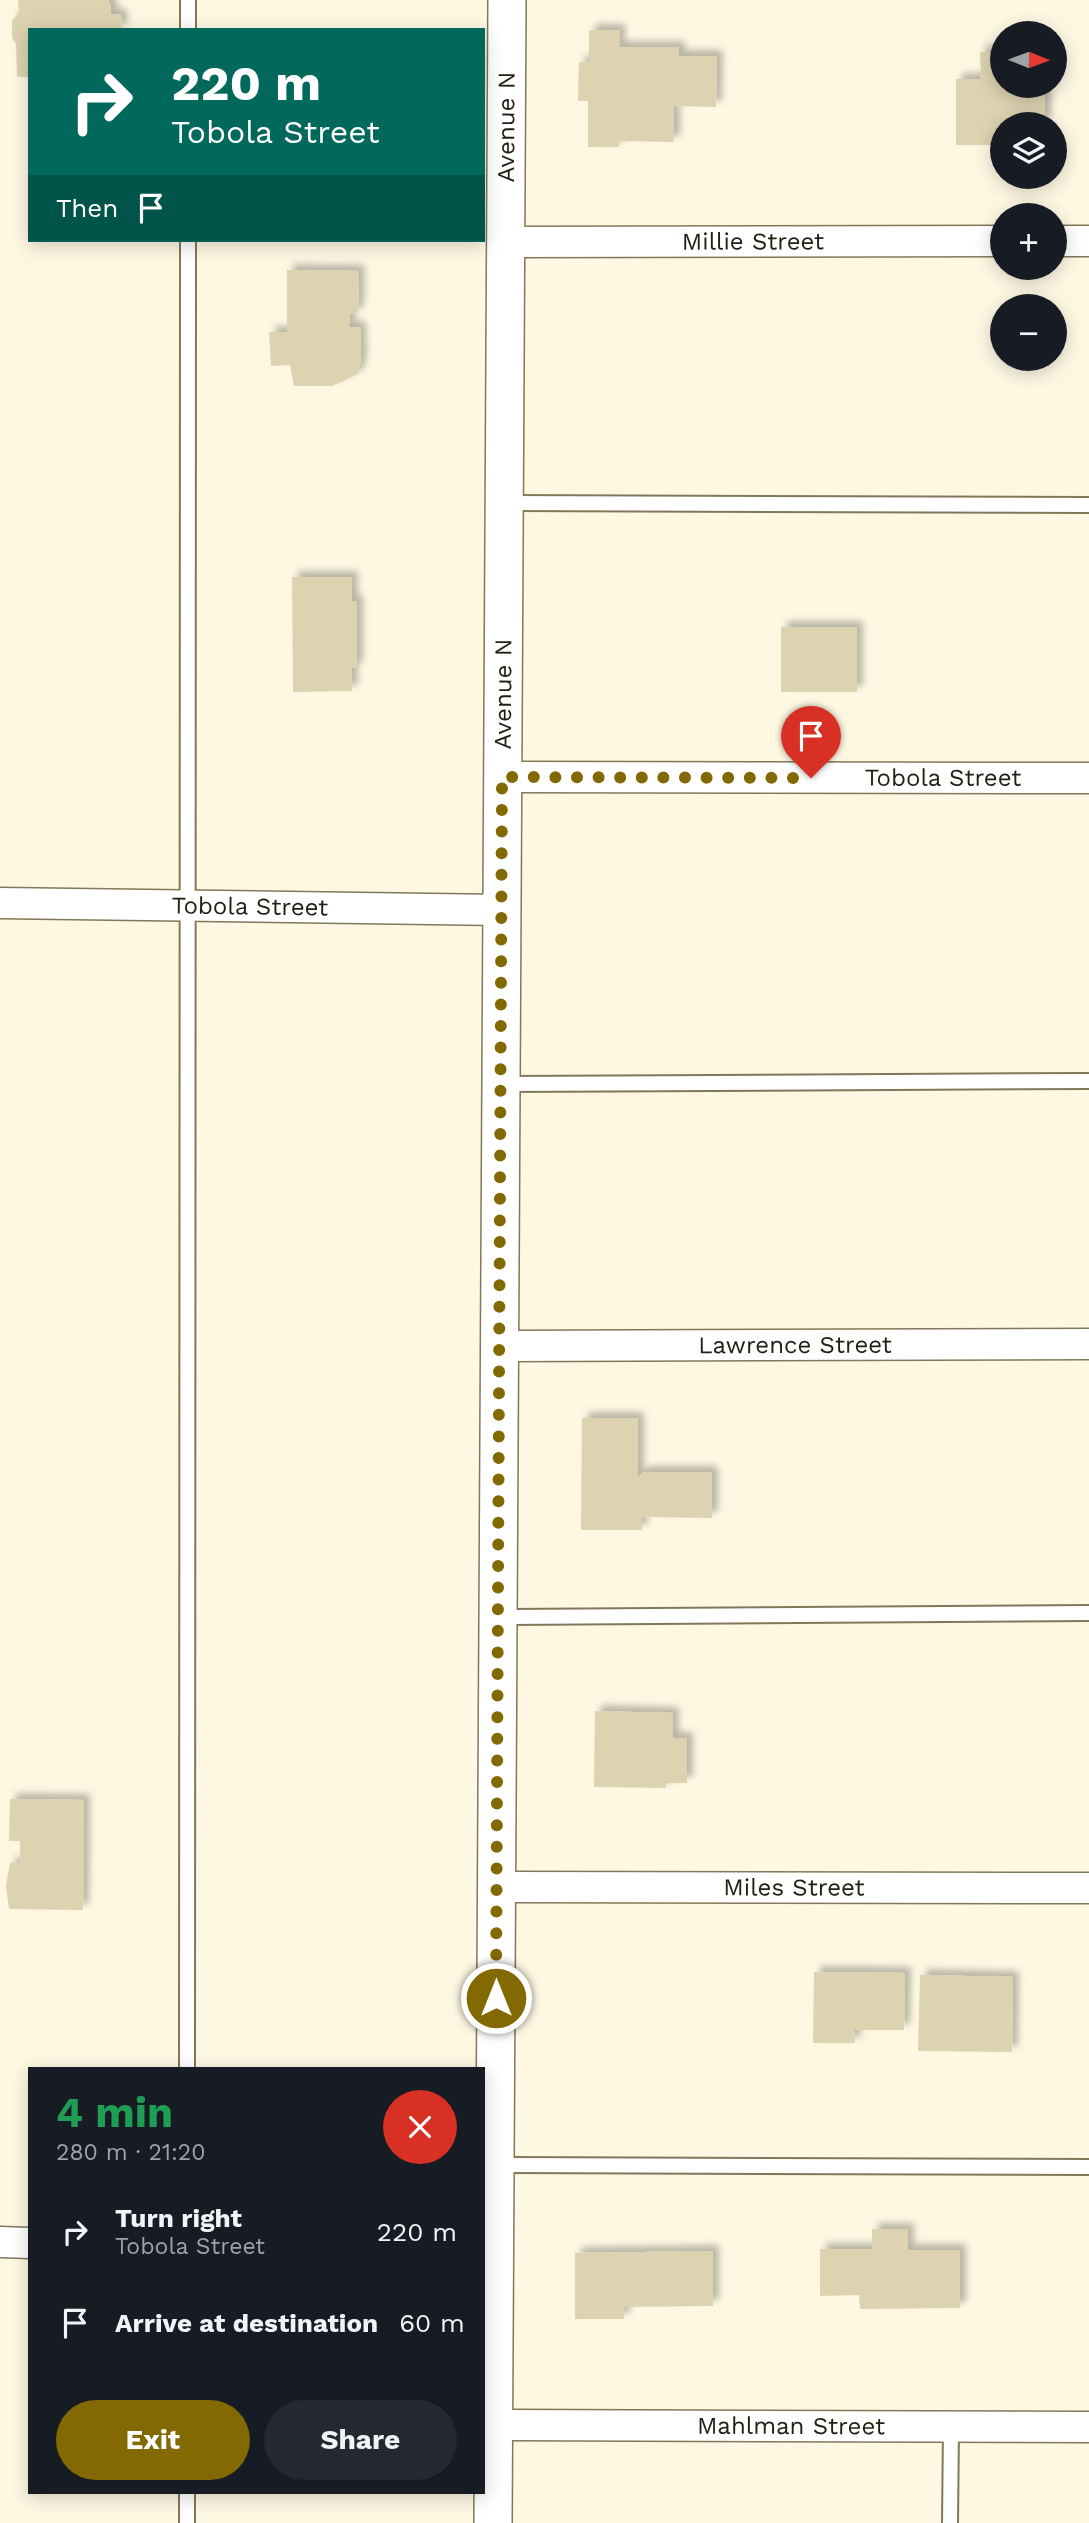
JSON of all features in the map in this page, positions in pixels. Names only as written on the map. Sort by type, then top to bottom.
[{"type":"street","name":"Avenue N","points":[[493,2523],[488,2250],[495,2165],[507,0]]},
{"type":"street","name":"Millie Street","points":[[505,242],[990,241]]},
{"type":"street","points":[[1067,241],[1089,241]]},
{"type":"street","name":"Tobola Street","points":[[502,777],[1089,778]]},
{"type":"street","name":"Tobola Street","points":[[0,903],[502,911]]},
{"type":"street","name":"Lawrence Street","points":[[499,1346],[1089,1344]]},
{"type":"street","name":"Miles Street","points":[[496,1887],[1089,1888]]},
{"type":"street","points":[[0,2242],[28,2242]]},
{"type":"street","name":"Mahlman Street","points":[[493,2425],[1089,2427]]},
{"type":"lane","points":[[188,0],[188,28]]},
{"type":"lane","points":[[187,2067],[188,242]]},
{"type":"lane","points":[[504,503],[1089,506]]},
{"type":"lane","points":[[500,1084],[1089,1081]]},
{"type":"lane","points":[[497,1616],[1089,1613]]},
{"type":"lane","points":[[495,2165],[1089,2167]]},
{"type":"lane","points":[[950,2523],[951,2427]]},
{"type":"lane","points":[[187,2494],[187,2523]]},
{"type":"building","points":[[18,0],[108,0],[111,14],[121,15],[122,28],[28,28],[28,77],[17,77],[12,21],[19,12]]},
{"type":"building","points":[[589,30],[620,30],[619,47],[679,47],[679,56],[717,56],[716,107],[674,106],[674,142],[619,141],[619,147],[588,147],[588,101],[578,101],[579,62],[589,62]]},
{"type":"building","points":[[980,52],[990,52],[990,98],[1045,98],[1045,112],[990,112],[990,145],[956,145],[956,79],[981,79]]},
{"type":"building","points":[[287,270],[359,271],[358,313],[350,314],[349,327],[360,327],[361,359],[358,374],[332,386],[294,386],[290,365],[271,366],[269,332],[287,332]]},
{"type":"building","points":[[292,577],[352,577],[352,601],[357,601],[357,668],[352,668],[352,691],[293,692]]},
{"type":"building","points":[[781,627],[857,627],[857,692],[781,692]]},
{"type":"building","points":[[582,1418],[638,1418],[638,1477],[643,1472],[712,1472],[712,1518],[642,1517],[642,1530],[581,1530]]},
{"type":"building","points":[[595,1711],[673,1713],[673,1738],[687,1738],[687,1783],[666,1783],[666,1788],[594,1787]]},
{"type":"building","points":[[10,1799],[84,1800],[83,1910],[9,1909],[6,1886],[10,1863],[20,1863],[20,1841],[9,1841]]},
{"type":"building","points":[[814,1972],[905,1973],[904,2030],[854,2030],[855,2043],[813,2043]]},
{"type":"building","points":[[920,1975],[1013,1977],[1012,2052],[918,2051]]},
{"type":"building","points":[[872,2229],[908,2229],[908,2250],[960,2250],[960,2308],[860,2309],[859,2295],[820,2296],[820,2249],[872,2249]]},
{"type":"building","points":[[713,2251],[713,2306],[624,2307],[624,2319],[575,2319],[575,2253]]},
{"type":"route","points":[[496,1998],[502,777],[811,778]]}]
